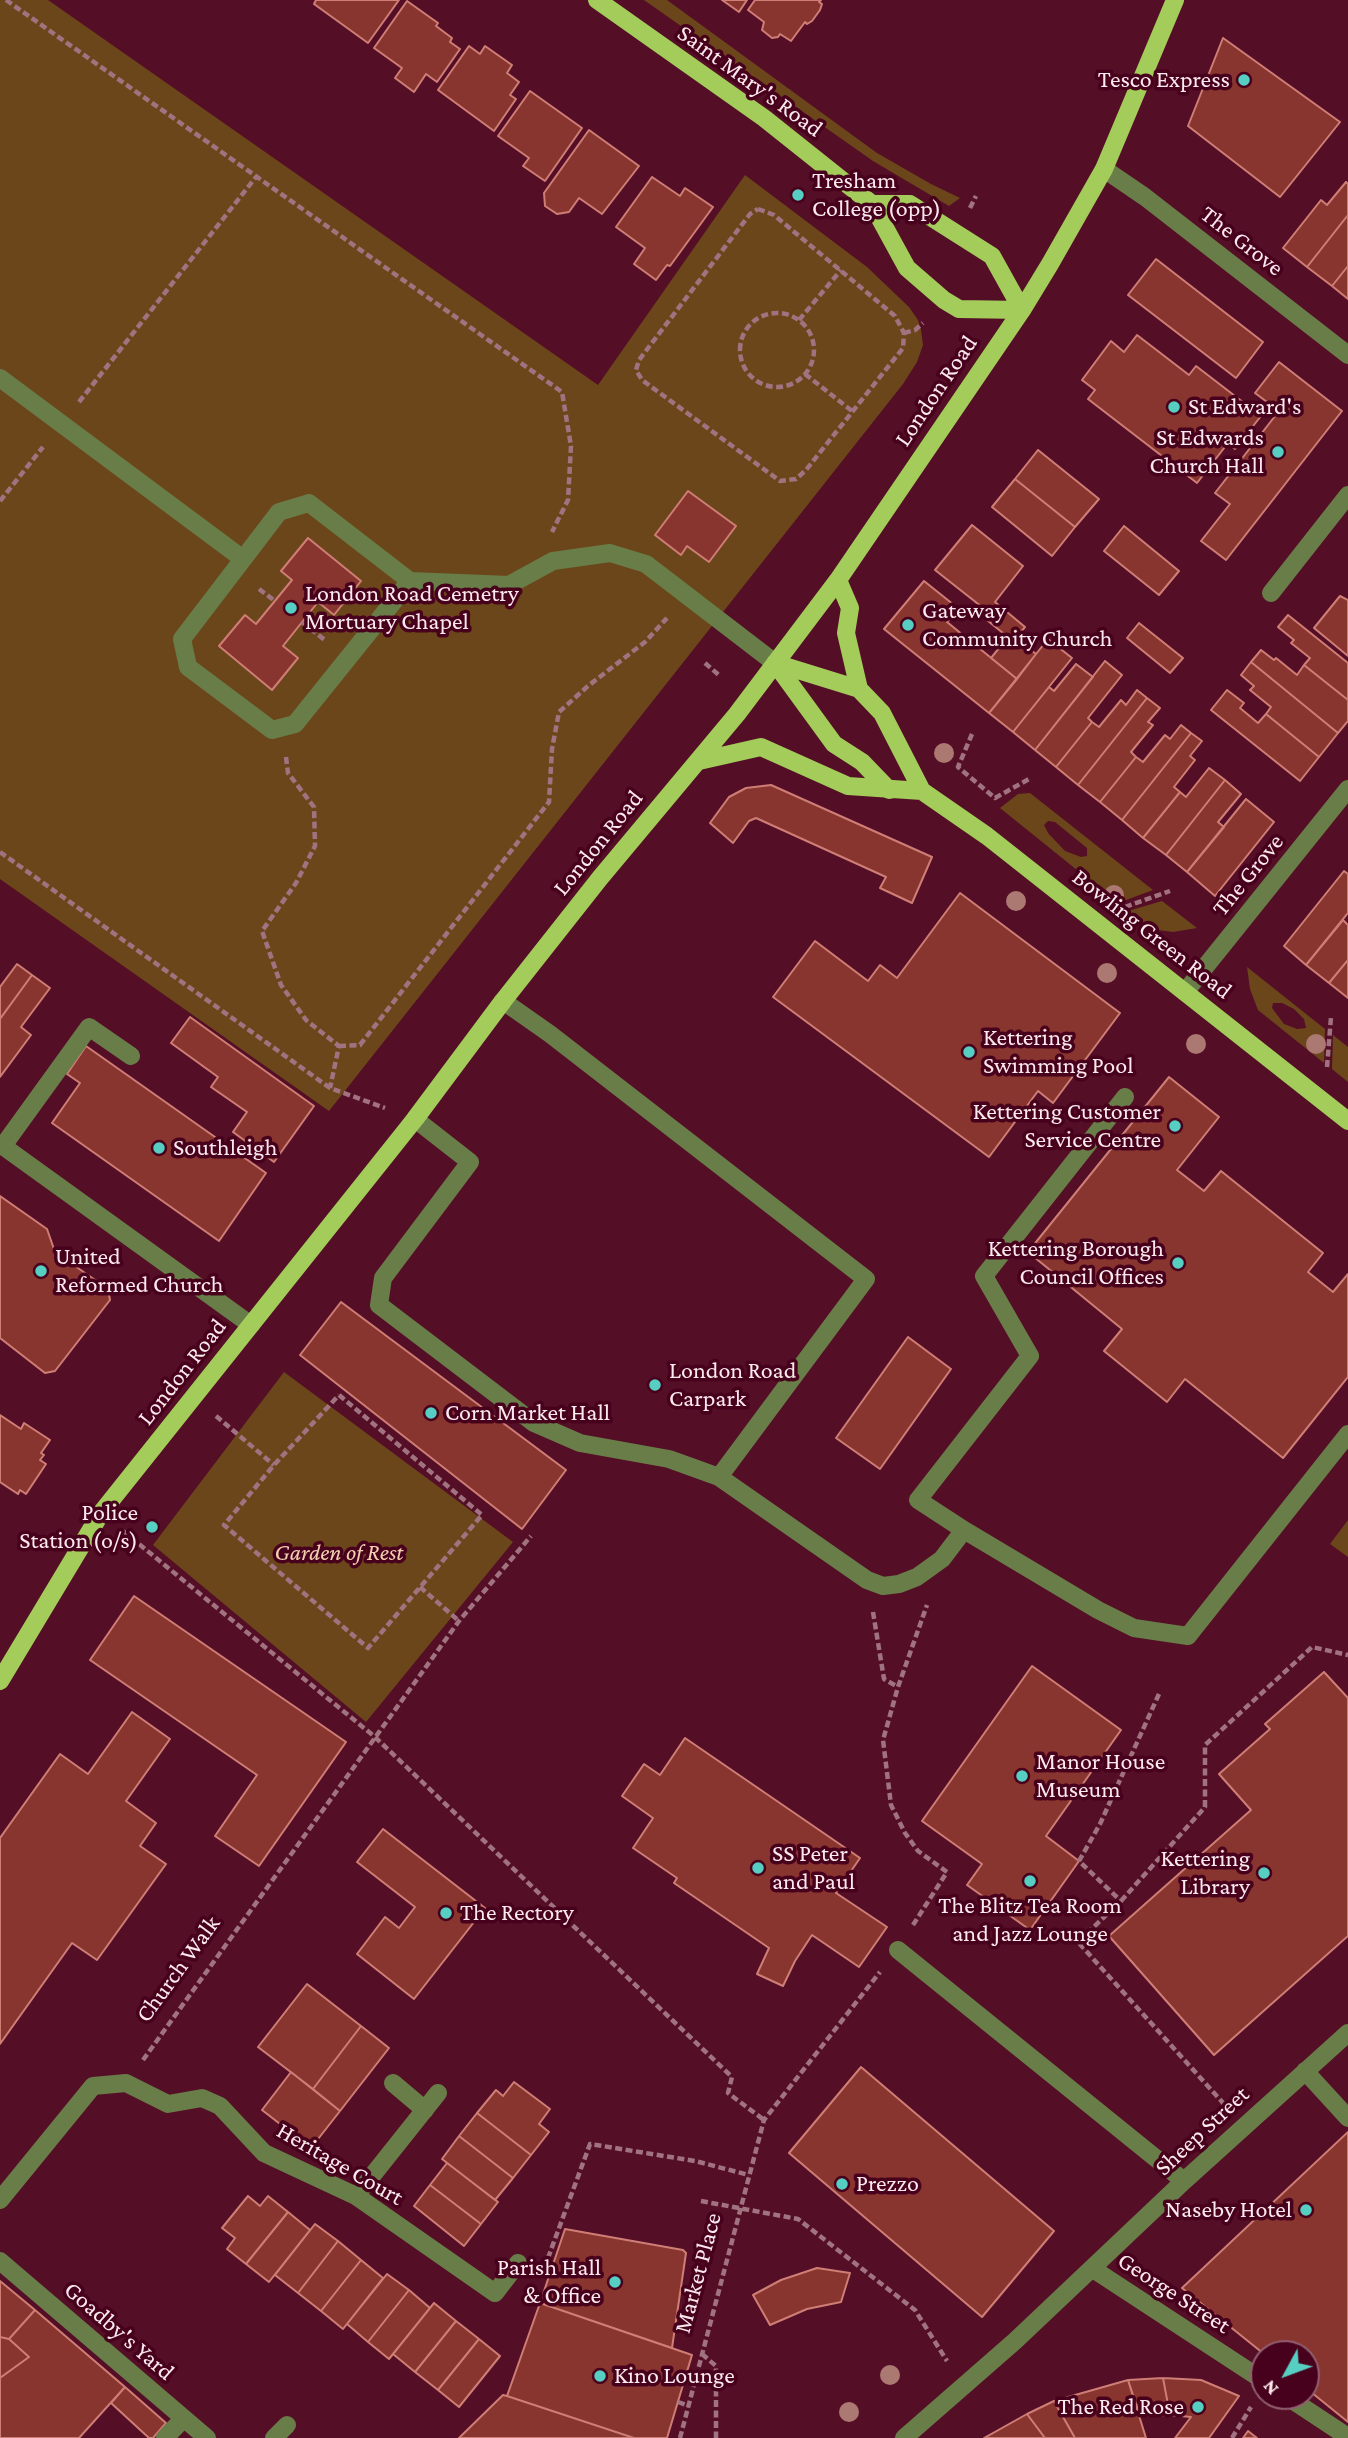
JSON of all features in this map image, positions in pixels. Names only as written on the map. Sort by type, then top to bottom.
[{"type":"main road","name":"Saint Mary's Road","points":[[597,0],[764,118],[872,204],[907,268],[944,300],[959,309],[1022,310]]},
{"type":"main road","name":"London Road","points":[[0,1681],[101,1513],[415,1119],[600,878],[699,761],[838,580],[1022,310],[1104,169],[1175,0]]},
{"type":"main road","points":[[872,204],[910,204],[992,256],[1022,310]]},
{"type":"main road","points":[[838,580],[850,608],[846,633],[859,689]]},
{"type":"main road","points":[[775,663],[834,744],[862,762],[889,790]]},
{"type":"main road","name":"Bowling Green Road","points":[[775,663],[859,689],[882,713],[922,791],[987,836],[1348,1121]]},
{"type":"main road","points":[[699,761],[761,747],[848,786],[922,791]]},
{"type":"street","name":"The Grove","points":[[1104,169],[1145,197],[1348,355]]},
{"type":"street","points":[[0,378],[243,559]]},
{"type":"street","points":[[1271,593],[1348,495]]},
{"type":"street","points":[[410,581],[295,724],[272,730],[188,667],[182,639],[279,513],[309,503],[410,581],[509,585],[553,561],[610,553],[646,564],[775,663]]},
{"type":"street","name":"The Grove","points":[[1185,992],[1348,789]]},
{"type":"street","points":[[503,1001],[550,1034],[866,1279],[719,1477]]},
{"type":"street","points":[[131,1056],[89,1027],[2,1145],[251,1325]]},
{"type":"street","points":[[1125,1097],[984,1276],[1030,1356],[918,1500],[964,1530],[1134,1628],[1188,1636],[1348,1434]]},
{"type":"street","points":[[415,1119],[470,1162],[383,1278],[379,1305],[534,1423],[580,1443],[668,1459],[719,1477],[867,1580],[883,1586],[899,1584],[917,1577],[942,1559],[964,1530]]},
{"type":"street","points":[[898,1950],[1184,2181]]},
{"type":"street","name":"Sheep Street","points":[[1093,2269],[1184,2181],[1348,2033]]},
{"type":"street","points":[[1306,2071],[1348,2118]]},
{"type":"street","points":[[0,2200],[93,2086],[126,2083]]},
{"type":"street","name":"Heritage Court","points":[[126,2083],[168,2104],[202,2098],[220,2106],[264,2153],[356,2196],[495,2293],[515,2266]]},
{"type":"street","points":[[393,2083],[425,2110]]},
{"type":"street","points":[[356,2196],[438,2093]]},
{"type":"street","name":"Goadby's Yard","points":[[0,2261],[206,2438]]},
{"type":"street","points":[[904,2438],[1093,2269]]},
{"type":"street","name":"George Street","points":[[1093,2269],[1250,2381]]},
{"type":"street","points":[[1307,2410],[1348,2437]]},
{"type":"street","points":[[165,2438],[183,2419]]},
{"type":"path","points":[[6,0],[562,392],[571,446],[568,500],[550,537],[553,561]]},
{"type":"path","points":[[0,501],[256,177]]},
{"type":"path","points":[[758,209],[774,215],[841,270],[895,316],[904,332],[903,348],[796,479],[780,481],[642,380],[635,370],[639,360],[750,214],[758,209]]},
{"type":"path","points":[[799,320],[841,270]]},
{"type":"path","points":[[774,312],[793,316],[808,328],[815,346],[812,366],[805,374],[799,380],[781,387],[762,384],[747,372],[740,354],[743,335],[755,320],[774,312]]},
{"type":"path","points":[[904,332],[915,330],[919,325]]},
{"type":"path","points":[[805,374],[852,411]]},
{"type":"path","points":[[254,585],[275,601]]},
{"type":"path","points":[[283,727],[288,773],[314,807],[315,846],[296,883],[262,931],[281,985],[306,1020],[339,1046],[360,1045],[549,802],[552,749],[559,712],[645,642],[687,594]]},
{"type":"path","points":[[302,622],[323,639]]},
{"type":"path","points":[[705,663],[720,676]]},
{"type":"path","points":[[972,734],[958,767],[995,798],[1028,779]]},
{"type":"path","points":[[0,852],[330,1088],[415,1119]]},
{"type":"path","points":[[1123,908],[1170,891]]},
{"type":"path","points":[[1327,1067],[1331,1017]]},
{"type":"path","points":[[330,1088],[339,1046]]},
{"type":"path","points":[[339,1395],[482,1515],[368,1648],[223,1525],[274,1465],[339,1395]]},
{"type":"path","points":[[227,1426],[274,1465]]},
{"type":"path","name":"Church Walk","points":[[126,2083],[459,1621],[531,1536]]},
{"type":"path","points":[[136,1541],[375,1737],[732,2077],[728,2093],[764,2120],[898,1950],[947,1872],[918,1851],[891,1805],[883,1740],[898,1687],[929,1599]]},
{"type":"path","points":[[421,1587],[459,1621]]},
{"type":"path","points":[[871,1601],[884,1679],[898,1687]]},
{"type":"path","points":[[1244,2126],[1078,1942],[1121,1901],[1205,1807],[1205,1745],[1312,1647],[1348,1656]]},
{"type":"path","points":[[1121,1901],[1079,1861],[1100,1824],[1159,1694]]},
{"type":"path","name":"Market Place","points":[[680,2438],[764,2120]]},
{"type":"path","points":[[515,2266],[540,2277],[590,2144],[695,2161],[749,2175]]},
{"type":"path","points":[[701,2202],[798,2219],[915,2310],[947,2360],[961,2389]]},
{"type":"path","points":[[702,2354],[716,2366],[716,2438]]},
{"type":"path","points":[[678,2402],[689,2406]]},
{"type":"path","points":[[1232,2438],[1250,2408]]},
{"type":"green space","points":[[0,0],[48,0],[598,385],[745,175],[867,267],[909,307],[921,330],[923,345],[917,362],[903,384],[329,1111],[0,879]]},
{"type":"green space","points":[[644,0],[667,0],[877,153],[960,198],[949,206],[873,161]]},
{"type":"green space","points":[[1030,793],[1153,890],[1118,903],[1000,808],[1018,794]],"holes":[[[1048,821],[1055,822],[1087,848],[1087,856],[1081,857],[1065,851],[1048,833],[1044,825]]]},
{"type":"green space","points":[[1162,901],[1197,928],[1173,932],[1151,929],[1128,911]]},
{"type":"green space","points":[[1247,967],[1325,1029],[1324,1063],[1258,1010],[1250,989]],"holes":[[[1273,1003],[1282,1003],[1294,1009],[1304,1019],[1306,1028],[1297,1029],[1284,1024],[1272,1008]]]},
{"type":"green space","points":[[1333,1035],[1348,1047],[1348,1082],[1332,1069]]},
{"type":"green space","name":"Garden of Rest","points":[[284,1372],[513,1542],[366,1722],[153,1545]]},
{"type":"green space","points":[[1348,1520],[1348,1557],[1330,1544]]},
{"type":"building","points":[[316,0],[399,0],[368,43],[314,4]]},
{"type":"building","points":[[722,0],[747,0],[739,12]]},
{"type":"building","points":[[755,0],[821,0],[819,2],[822,4],[812,21],[807,24],[805,22],[791,41],[780,34],[772,38],[762,30],[764,22],[748,10]]},
{"type":"building","points":[[407,1],[438,23],[436,26],[452,38],[450,42],[460,49],[437,82],[426,74],[414,92],[395,78],[402,68],[374,48]]},
{"type":"building","name":"Tesco Express","points":[[1223,38],[1340,122],[1280,197],[1188,126]]},
{"type":"building","points":[[469,46],[480,54],[485,46],[512,65],[507,73],[519,82],[510,95],[516,99],[494,131],[438,90]]},
{"type":"building","points":[[530,91],[582,128],[545,181],[523,166],[529,158],[498,136]]},
{"type":"building","points":[[589,130],[639,166],[602,214],[579,198],[569,212],[557,214],[545,206],[544,193]]},
{"type":"building","points":[[652,177],[680,196],[685,188],[713,207],[670,266],[667,265],[656,280],[634,264],[645,248],[616,227]]},
{"type":"building","points":[[1346,182],[1348,215],[1307,267],[1283,248],[1321,200],[1327,205]]},
{"type":"building","points":[[1348,215],[1348,266],[1332,286],[1307,267]]},
{"type":"building","points":[[1156,259],[1263,342],[1236,378],[1128,295]]},
{"type":"building","points":[[1348,266],[1348,299],[1332,286]]},
{"type":"building","name":"St Edward's","points":[[1137,335],[1189,375],[1196,366],[1261,416],[1235,449],[1228,443],[1197,483],[1088,399],[1095,390],[1082,380],[1111,341],[1124,352]]},
{"type":"building","name":"St Edwards Church Hall","points":[[1279,362],[1342,411],[1226,560],[1201,541],[1230,504],[1215,493],[1279,411],[1255,393]]},
{"type":"building","points":[[1038,450],[1099,499],[1075,527],[1015,479]]},
{"type":"building","points":[[1015,479],[1075,527],[1052,556],[992,507]]},
{"type":"building","points":[[688,491],[736,526],[709,562],[687,546],[681,555],[655,535]]},
{"type":"building","points":[[972,525],[1023,566],[995,602],[1025,627],[1016,638],[1036,654],[1017,679],[991,658],[1008,637],[983,617],[987,611],[935,570]]},
{"type":"building","points":[[1124,526],[1179,571],[1159,595],[1104,551]]},
{"type":"building","name":"London Road Cemetry Mortuary Chapel","points":[[308,538],[361,581],[334,615],[318,602],[283,646],[298,658],[272,690],[219,646],[245,615],[256,624],[292,580],[281,571]]},
{"type":"building","points":[[924,581],[959,609],[947,622],[1017,679],[989,713],[884,629]]},
{"type":"building","points":[[1340,596],[1348,600],[1348,656],[1314,628]]},
{"type":"building","points":[[1288,615],[1348,663],[1348,700],[1304,665],[1310,658],[1291,643],[1294,640],[1278,627]]},
{"type":"building","points":[[1139,623],[1183,658],[1170,673],[1127,638]]},
{"type":"building","points":[[1048,639],[1072,658],[1013,732],[989,713]]},
{"type":"building","points":[[1261,650],[1297,675],[1304,665],[1348,700],[1348,721],[1338,733],[1251,662]]},
{"type":"building","points":[[1105,661],[1122,675],[1088,718],[1092,722],[1056,767],[1035,750]]},
{"type":"building","points":[[1251,662],[1338,733],[1319,757],[1266,714],[1271,707],[1250,690],[1254,686],[1241,675]]},
{"type":"building","points":[[1076,664],[1093,677],[1035,750],[1013,732],[1049,687],[1054,691]]},
{"type":"building","points":[[1137,690],[1147,698],[1078,785],[1056,767],[1092,722],[1099,727],[1121,700],[1126,705]]},
{"type":"building","points":[[1227,690],[1244,703],[1240,708],[1258,723],[1266,714],[1319,757],[1300,781],[1211,710]]},
{"type":"building","points":[[1147,698],[1160,708],[1148,722],[1153,725],[1131,752],[1136,757],[1100,802],[1078,785]]},
{"type":"building","points":[[1181,725],[1191,733],[1122,820],[1100,802],[1136,757],[1143,762],[1165,735],[1170,739]]},
{"type":"building","points":[[1191,733],[1202,741],[1190,756],[1195,760],[1174,787],[1180,792],[1143,838],[1122,820]]},
{"type":"building","points":[[1209,768],[1225,780],[1166,855],[1143,838],[1180,792],[1186,797]]},
{"type":"building","points":[[1225,780],[1241,794],[1218,822],[1224,827],[1187,872],[1166,855]]},
{"type":"building","points":[[771,785],[932,857],[912,903],[880,888],[886,877],[756,818],[749,821],[733,843],[710,823],[729,797],[746,788]]},
{"type":"building","points":[[1246,799],[1274,822],[1215,896],[1187,872]]},
{"type":"building","points":[[1344,871],[1348,874],[1348,913],[1306,965],[1284,946]]},
{"type":"building","name":"Kettering Swimming Pool","points":[[960,893],[1120,1013],[1053,1103],[1038,1091],[989,1157],[773,997],[815,941],[868,981],[880,965],[897,978]]},
{"type":"building","points":[[1343,920],[1348,925],[1348,960],[1329,983],[1306,965]]},
{"type":"building","points":[[1348,960],[1348,998],[1329,983]]},
{"type":"building","points":[[17,964],[32,975],[0,1019],[0,987]]},
{"type":"building","points":[[32,975],[50,988],[21,1027],[31,1035],[0,1077],[0,1019]]},
{"type":"building","points":[[190,1017],[314,1106],[274,1162],[233,1132],[247,1112],[211,1087],[218,1077],[171,1043]]},
{"type":"building","name":"Southleigh","points":[[86,1046],[266,1173],[219,1241],[52,1123],[80,1083],[67,1074]]},
{"type":"building","name":"Kettering Borough Council Offices","points":[[1169,1077],[1219,1117],[1177,1170],[1204,1191],[1221,1171],[1323,1253],[1308,1272],[1333,1292],[1348,1274],[1348,1377],[1283,1458],[1185,1379],[1167,1402],[1104,1351],[1122,1329],[1028,1252]]},
{"type":"building","name":"United Reformed Church","points":[[0,1196],[47,1229],[55,1252],[108,1289],[110,1300],[55,1371],[45,1373],[0,1338]]},
{"type":"building","name":"Corn Market Hall","points":[[341,1302],[566,1470],[522,1529],[300,1355]]},
{"type":"building","points":[[908,1337],[951,1369],[880,1469],[836,1438]]},
{"type":"building","points":[[0,1415],[21,1429],[24,1423],[50,1440],[41,1453],[44,1455],[40,1460],[46,1464],[26,1494],[20,1490],[18,1494],[0,1482]]},
{"type":"building","points":[[134,1596],[346,1742],[259,1866],[215,1836],[257,1775],[90,1660]]},
{"type":"building","name":"Manor House Museum","points":[[1032,1666],[1121,1730],[1046,1836],[1079,1861],[1030,1930],[967,1885],[982,1864],[922,1821]]},
{"type":"building","name":"Kettering Library","points":[[1324,1672],[1348,1698],[1348,1936],[1214,2055],[1109,1936],[1251,1810],[1219,1774],[1270,1729],[1265,1724]]},
{"type":"building","points":[[132,1712],[170,1739],[126,1801],[156,1823],[140,1846],[166,1864],[97,1960],[72,1943],[0,2044],[0,1838],[60,1754],[88,1774]]},
{"type":"building","name":"SS Peter and Paul","points":[[685,1738],[860,1858],[836,1893],[887,1927],[859,1967],[812,1935],[783,1986],[757,1974],[769,1948],[674,1883],[677,1878],[633,1848],[653,1818],[622,1796],[644,1764],[660,1775]]},
{"type":"building","name":"The Rectory","points":[[383,1829],[485,1908],[414,1999],[357,1954],[385,1917],[399,1928],[415,1907],[357,1862]]},
{"type":"building","points":[[307,1984],[361,2026],[313,2089],[258,2047]]},
{"type":"building","points":[[361,2026],[389,2048],[340,2111],[313,2089]]},
{"type":"building","points":[[861,2067],[1054,2231],[982,2317],[789,2153]]},
{"type":"building","points":[[291,2072],[340,2111],[311,2148],[262,2110]]},
{"type":"building","points":[[514,2082],[550,2109],[539,2124],[549,2132],[531,2155],[477,2113],[496,2090],[503,2096]]},
{"type":"building","points":[[477,2113],[531,2155],[513,2178],[459,2136]]},
{"type":"building","name":"Naseby Hotel","points":[[1348,2132],[1348,2422],[1320,2399],[1320,2340],[1250,2340],[1250,2343],[1182,2288]]},
{"type":"building","points":[[459,2136],[513,2178],[495,2200],[442,2159]]},
{"type":"building","points":[[447,2163],[498,2202],[481,2224],[430,2185]]},
{"type":"building","points":[[430,2185],[481,2224],[464,2246],[414,2206]]},
{"type":"building","points":[[248,2196],[260,2206],[268,2196],[288,2212],[246,2264],[227,2249],[235,2238],[222,2228]]},
{"type":"building","points":[[288,2212],[310,2230],[269,2282],[246,2264]]},
{"type":"building","points":[[315,2224],[338,2241],[298,2293],[275,2275]]},
{"type":"building","name":"Parish Hall & Office","points":[[565,2229],[683,2250],[686,2253],[672,2348],[540,2303]]},
{"type":"building","points":[[338,2241],[361,2260],[321,2311],[298,2293]]},
{"type":"building","points":[[361,2260],[383,2278],[343,2329],[321,2311]]},
{"type":"building","points":[[817,2268],[850,2273],[841,2302],[807,2309],[770,2325],[753,2295],[781,2280]]},
{"type":"building","points":[[387,2274],[409,2290],[368,2342],[347,2324]]},
{"type":"building","points":[[0,2281],[35,2310],[9,2339],[0,2337]]},
{"type":"building","points":[[409,2290],[430,2308],[389,2359],[368,2342]]},
{"type":"building","points":[[434,2303],[456,2321],[415,2372],[393,2354]]},
{"type":"building","name":"Kino Lounge","points":[[540,2303],[692,2355],[667,2438],[634,2438],[507,2396]]},
{"type":"building","points":[[35,2310],[125,2387],[79,2438],[0,2438],[0,2378],[29,2357],[9,2339]]},
{"type":"building","points":[[456,2321],[479,2339],[438,2390],[415,2372]]},
{"type":"building","points":[[0,2337],[9,2339],[29,2357],[0,2378]]},
{"type":"building","points":[[479,2339],[500,2356],[459,2407],[438,2390]]},
{"type":"building","points":[[1163,2378],[1201,2380],[1239,2396],[1209,2438],[1175,2438],[1191,2417],[1170,2415]]},
{"type":"building","points":[[1163,2378],[1170,2415],[1140,2416],[1128,2380]]},
{"type":"building","points":[[1128,2380],[1146,2438],[1075,2438],[1054,2401]]},
{"type":"building","points":[[125,2387],[166,2423],[153,2438],[149,2438],[111,2403]]},
{"type":"building","points":[[503,2395],[507,2396],[634,2438],[459,2438]]},
{"type":"building","points":[[1054,2401],[1075,2438],[1045,2438],[1027,2414]]},
{"type":"building","points":[[1027,2414],[1045,2438],[984,2438]]},
{"type":"building","points":[[1248,2431],[1257,2438],[1243,2438]]},
{"type":"place","name":"Tesco Express","points":[[1244,80]]},
{"type":"place","name":"Tresham College (opp)","points":[[798,195]]},
{"type":"place","name":"St Edward's","points":[[1174,407]]},
{"type":"place","name":"St Edwards Church Hall","points":[[1278,452]]},
{"type":"place","name":"London Road Cemetry Mortuary Chapel","points":[[291,608]]},
{"type":"place","name":"Gateway Community Church","points":[[908,625]]},
{"type":"place","name":"Kettering Swimming Pool","points":[[969,1052]]},
{"type":"place","name":"Kettering Customer Service Centre","points":[[1175,1126]]},
{"type":"place","name":"Southleigh","points":[[159,1148]]},
{"type":"place","name":"Kettering Borough Council Offices","points":[[1178,1263]]},
{"type":"place","name":"United Reformed Church","points":[[41,1271]]},
{"type":"place","name":"London Road Carpark","points":[[655,1385]]},
{"type":"place","name":"Corn Market Hall","points":[[431,1413]]},
{"type":"place","name":"Police Station (o/s)","points":[[152,1527]]},
{"type":"place","name":"Manor House Museum","points":[[1022,1776]]},
{"type":"place","name":"SS Peter and Paul","points":[[758,1868]]},
{"type":"place","name":"Kettering Library","points":[[1264,1873]]},
{"type":"place","name":"The Blitz Tea Room and Jazz Lounge","points":[[1030,1881]]},
{"type":"place","name":"The Rectory","points":[[446,1913]]},
{"type":"place","name":"Prezzo","points":[[842,2184]]},
{"type":"place","name":"Naseby Hotel","points":[[1306,2210]]},
{"type":"place","name":"Parish Hall & Office","points":[[615,2282]]},
{"type":"place","name":"Kino Lounge","points":[[600,2376]]},
{"type":"place","name":"The Red Rose","points":[[1198,2407]]}]
